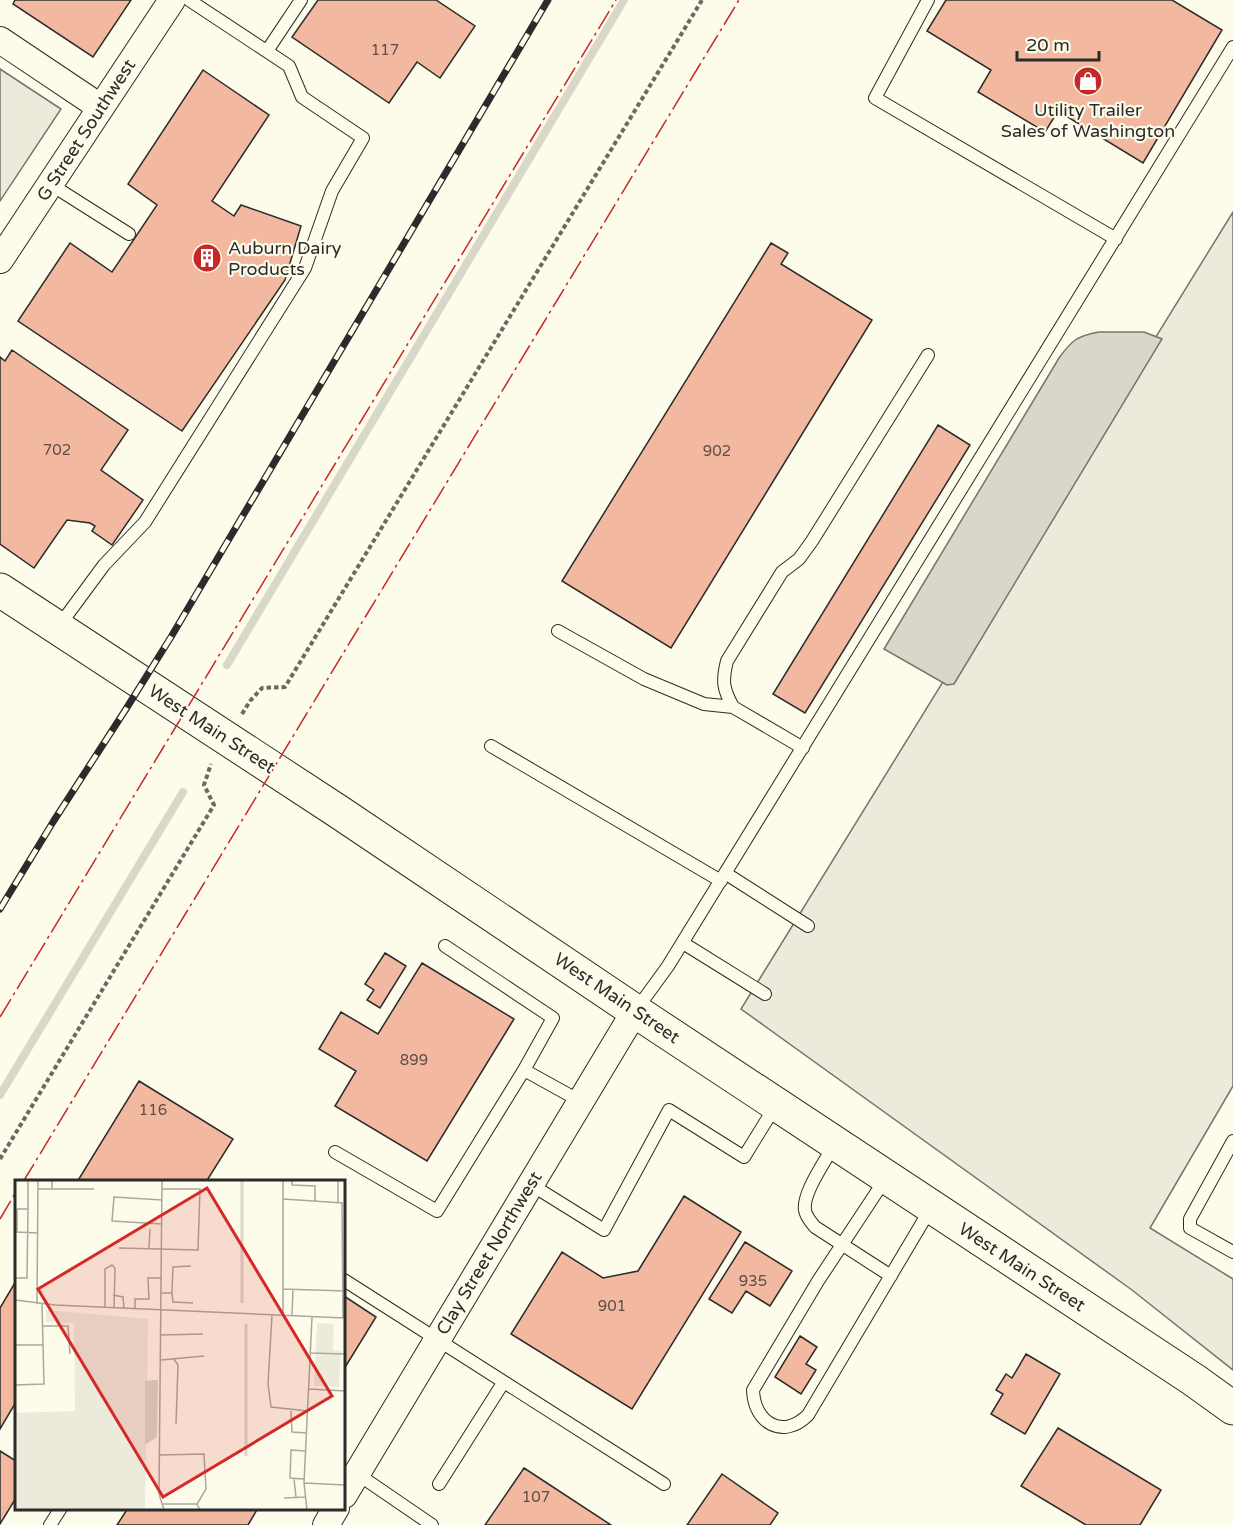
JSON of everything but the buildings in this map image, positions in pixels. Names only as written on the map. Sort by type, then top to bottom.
[{"type":"main road","name":"West Main Street","points":[[1,593],[58,627],[339,812],[1233,1408]]},
{"type":"street","name":"G Street Southwest","points":[[0,260],[172,0]]},
{"type":"street","points":[[0,40],[100,107]]},
{"type":"street","name":"Clay Street Northwest","points":[[345,1493],[635,1011]]},
{"type":"street","points":[[326,1525],[335,1510]]},
{"type":"lane","points":[[58,627],[104,565],[145,522],[305,268],[332,191],[363,138],[302,97],[289,66],[189,0]]},
{"type":"lane","points":[[267,51],[301,0]]},
{"type":"lane","points":[[928,0],[875,98],[1116,239]]},
{"type":"lane","points":[[635,1011],[668,966],[1233,47]]},
{"type":"lane","points":[[50,184],[129,234]]},
{"type":"lane","points":[[733,707],[725,693],[723,677],[727,661],[782,572],[799,559],[812,541],[928,355]]},
{"type":"lane","points":[[558,631],[644,679],[704,705],[733,707],[803,748]]},
{"type":"lane","points":[[491,746],[808,926]]},
{"type":"lane","points":[[682,943],[765,994]]},
{"type":"lane","points":[[335,1152],[437,1211],[524,1070],[553,1018],[445,946]]},
{"type":"lane","points":[[524,1070],[580,1101]]},
{"type":"lane","points":[[530,1184],[604,1230],[669,1110],[744,1157],[776,1104]]},
{"type":"lane","points":[[1233,1141],[1190,1219],[1190,1228],[1233,1252]]},
{"type":"lane","points":[[835,1143],[808,1193],[804,1207],[807,1216],[815,1227],[891,1276]]},
{"type":"lane","points":[[886,1177],[818,1281],[753,1390],[754,1403],[760,1416],[774,1425],[789,1428],[799,1424],[808,1415],[932,1207]]},
{"type":"lane","points":[[345,1281],[664,1485]]},
{"type":"lane","points":[[439,1484],[504,1383]]},
{"type":"lane","points":[[356,1473],[432,1525]]},
{"type":"lane","points":[[51,1525],[60,1510]]},
{"type":"path","points":[[240,719],[250,701],[262,687],[285,687],[702,0]]},
{"type":"path","points":[[0,1159],[214,805],[204,785],[215,758]]},
{"type":"shaded area","points":[[0,69],[61,109],[0,201]]},
{"type":"shaded area","points":[[1233,212],[1233,1086],[1150,1228],[1233,1279],[1233,1370],[1132,1290],[741,1009]]},
{"type":"shaded area","points":[[1099,332],[1144,332],[1162,339],[954,684],[947,685],[884,649],[1059,358],[1076,340]]},
{"type":"waterway","points":[[227,665],[624,0]]},
{"type":"waterway","points":[[0,1095],[183,792]]},
{"type":"railway","points":[[0,909],[171,637],[548,0]]},
{"type":"power","points":[[0,1017],[616,0]]},
{"type":"power","points":[[24,1180],[739,0]]},
{"type":"power","points":[[0,1219],[15,1194]]},
{"type":"place","name":"Utility Trailer Sales of Washington","points":[[1088,81]]},
{"type":"place","name":"Auburn Dairy Products","points":[[207,258]]}]
